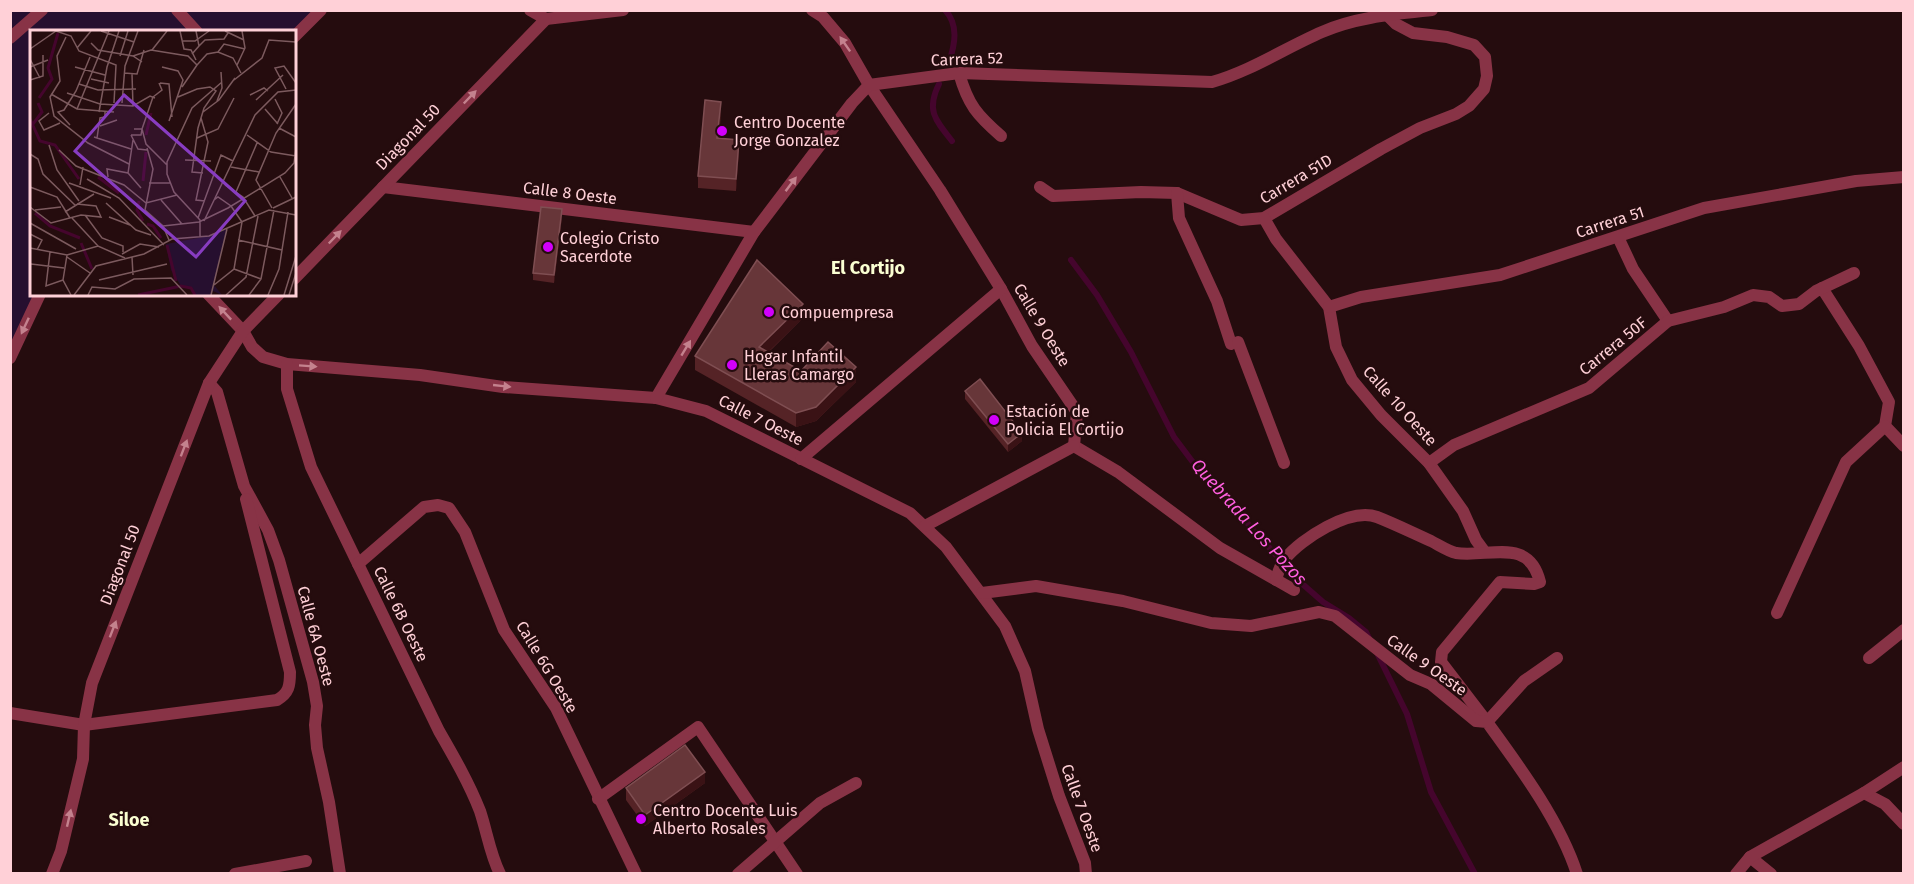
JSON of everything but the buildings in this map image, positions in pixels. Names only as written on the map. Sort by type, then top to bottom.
[{"type":"street","points":[[10,38],[42,10]]},
{"type":"street","points":[[177,10],[195,30]]},
{"type":"street","points":[[296,35],[321,10]]},
{"type":"street","points":[[530,10],[546,19],[622,10]]},
{"type":"street","name":"Calle 9 Oeste","points":[[812,10],[823,17],[845,43],[869,85],[940,190],[1001,289],[1032,346],[1077,412],[1074,446]]},
{"type":"street","name":"Carrera 52","points":[[869,85],[959,73],[1212,82],[1236,75],[1324,31],[1386,14],[1432,10]]},
{"type":"street","name":"Carrera 51D","points":[[1040,187],[1053,196],[1141,192],[1177,193],[1240,220],[1264,218],[1381,149],[1420,128],[1456,114],[1469,106],[1484,90],[1487,76],[1485,57],[1474,45],[1447,37],[1413,33],[1396,24],[1386,14]]},
{"type":"street","name":"Diagonal 50","points":[[296,277],[546,19]]},
{"type":"street","points":[[959,73],[966,100],[979,116],[1001,136]]},
{"type":"street","points":[[656,398],[754,232],[852,103],[869,85]]},
{"type":"street","name":"Carrera 51","points":[[1329,307],[1361,297],[1500,274],[1704,208],[1856,181],[1904,177]]},
{"type":"street","name":"Calle 8 Oeste","points":[[383,187],[754,232]]},
{"type":"street","points":[[1177,193],[1179,218],[1217,301],[1284,463]]},
{"type":"street","name":"Calle 10 Oeste","points":[[1264,218],[1276,239],[1329,307],[1336,347],[1352,380],[1429,463],[1463,511],[1476,540],[1484,551]]},
{"type":"street","points":[[1618,237],[1633,269],[1668,321]]},
{"type":"street","name":"Carrera 50F","points":[[1429,463],[1454,445],[1589,388],[1668,321],[1724,307],[1753,295],[1769,297],[1782,306],[1799,304],[1822,288],[1854,273]]},
{"type":"street","points":[[1777,613],[1846,462],[1885,426],[1889,402],[1859,346],[1822,288]]},
{"type":"street","points":[[801,459],[1001,289]]},
{"type":"street","points":[[10,358],[39,296]]},
{"type":"street","name":"Calle 7 Oeste","points":[[210,296],[243,332],[252,347],[262,357],[286,364],[420,375],[503,387],[656,398],[706,411],[910,513],[946,547],[1005,626],[1025,671],[1038,729],[1059,796],[1085,863],[1086,873]]},
{"type":"street","name":"Diagonal 50","points":[[52,873],[61,851],[83,759],[84,725],[92,682],[209,383],[243,332],[277,296]]},
{"type":"street","name":"Calle 6B Oeste","points":[[286,364],[287,389],[311,467],[480,811],[489,846],[500,873]]},
{"type":"street","name":"Calle 6A Oeste","points":[[84,725],[277,700],[284,696],[290,687],[290,672],[244,486],[218,392],[209,383]]},
{"type":"street","points":[[1885,426],[1904,446]]},
{"type":"street","points":[[925,526],[1074,446],[1118,472],[1220,548],[1294,590]]},
{"type":"street","name":"Calle 6A Oeste","points":[[244,486],[268,530],[279,560],[313,682],[317,706],[315,725],[318,748],[340,873]]},
{"type":"street","name":"Calle 6G Oeste","points":[[358,564],[424,507],[438,505],[449,508],[465,532],[504,630],[556,708],[598,799],[636,873]]},
{"type":"street","points":[[1276,580],[1283,560],[1320,530],[1349,518],[1367,514],[1455,553],[1484,551]]},
{"type":"street","name":"Calle 9 Oeste","points":[[1484,551],[1515,554],[1529,559],[1537,570],[1540,582],[1534,584],[1500,582],[1442,652],[1441,662],[1487,722],[1554,824],[1571,854],[1577,873]]},
{"type":"street","name":"Calle 9 Oeste","points":[[982,593],[1036,586],[1123,601],[1211,623],[1251,626],[1319,612],[1335,616],[1410,675],[1431,684],[1476,721],[1487,722]]},
{"type":"street","points":[[1869,658],[1904,630]]},
{"type":"street","points":[[1487,722],[1524,681],[1557,658]]},
{"type":"street","points":[[10,713],[84,725]]},
{"type":"street","points":[[598,799],[698,727],[797,873]]},
{"type":"street","points":[[1736,873],[1750,857],[1864,794],[1904,768]]},
{"type":"street","points":[[738,873],[775,839],[820,803],[856,783]]},
{"type":"street","points":[[1864,794],[1885,804],[1904,824]]},
{"type":"street","points":[[1750,857],[1771,873]]},
{"type":"street","points":[[235,873],[306,861]]},
{"type":"shaded area","points":[[11,11],[321,11],[296,30],[30,30],[30,296],[39,296],[11,358]]},
{"type":"waterway","name":"Quebrada Los Pozos","points":[[945,10],[954,28],[954,42],[949,62]]},
{"type":"waterway","name":"Quebrada Los Pozos","points":[[939,84],[933,101],[934,114],[952,141]]},
{"type":"waterway","name":"Quebrada Los Pozos","points":[[1071,260],[1097,295],[1131,352],[1174,437],[1192,461],[1299,581],[1323,602],[1349,618],[1366,632],[1369,638]]},
{"type":"waterway","name":"Quebrada Los Pozos","points":[[1377,653],[1407,714],[1431,792],[1475,874]]},
{"type":"place","name":"Centro Docente Jorge Gonzalez","points":[[722,131]]},
{"type":"place","name":"Colegio Cristo Sacerdote","points":[[548,247]]},
{"type":"place","name":"Compuempresa","points":[[769,312]]},
{"type":"place","name":"Hogar Infantil Lleras Camargo","points":[[732,365]]},
{"type":"place","name":"Estación de Policia El Cortijo","points":[[994,420]]},
{"type":"place","name":"Centro Docente Luis Alberto Rosales","points":[[641,819]]},
{"type":"district","name":"El Cortijo","points":[[868,268]]},
{"type":"district","name":"Siloe","points":[[129,820]]}]
